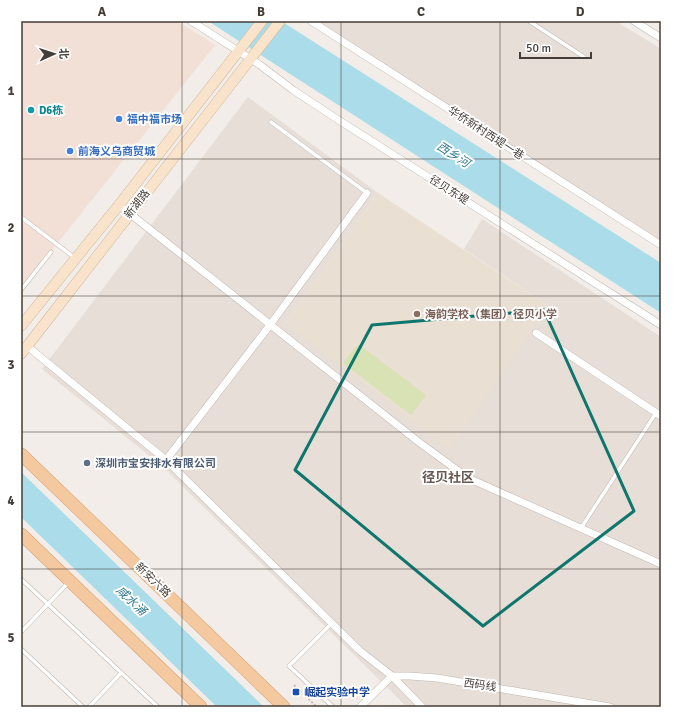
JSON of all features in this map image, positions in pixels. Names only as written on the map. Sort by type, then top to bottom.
[{"type":"main road","name":"新湖路","points":[[21,326],[119,205],[262,21]]},
{"type":"main road","name":"新湖路","points":[[24,350],[280,21]]},
{"type":"main road","name":"新安六路","points":[[21,454],[284,707]]},
{"type":"main road","points":[[21,534],[201,707]]},
{"type":"street","name":"径贝东堤","points":[[191,21],[252,57],[292,90],[661,325]]},
{"type":"street","name":"华侨新村西堤一巷","points":[[311,21],[661,245]]},
{"type":"street","points":[[634,21],[661,38]]},
{"type":"street","points":[[166,460],[270,325],[367,193]]},
{"type":"street","points":[[119,205],[420,443],[468,478],[661,564]]},
{"type":"street","points":[[536,333],[659,414]]},
{"type":"street","points":[[24,350],[166,460],[360,651],[392,676],[422,707]]},
{"type":"street","points":[[360,707],[392,676]]},
{"type":"street","name":"西码线","points":[[392,676],[437,678],[610,707]]},
{"type":"lane","points":[[529,21],[584,57]]},
{"type":"lane","points":[[272,122],[367,193]]},
{"type":"lane","points":[[21,217],[75,259]]},
{"type":"lane","points":[[21,290],[51,252]]},
{"type":"lane","points":[[582,528],[659,414]]},
{"type":"lane","points":[[21,579],[158,707]]},
{"type":"lane","points":[[21,632],[70,581]]},
{"type":"lane","points":[[332,623],[289,666],[333,707]]},
{"type":"lane","points":[[21,649],[83,707]]},
{"type":"lane","points":[[89,707],[121,673]]},
{"type":"path","points":[[294,685],[318,707]]},
{"type":"highlighted area","points":[[544,310],[634,511],[483,626],[295,470],[372,325]]},
{"type":"shaded area","points":[[21,21],[177,21],[215,45],[21,289]]},
{"type":"shaded area","points":[[311,21],[616,21],[661,49],[661,245]]},
{"type":"shaded area","points":[[248,97],[378,193],[285,323],[549,306],[464,249],[482,219],[661,337],[661,707],[407,707],[162,466],[42,369]]},
{"type":"shaded area","name":"海韵学校（集团）径贝小学","points":[[378,193],[549,306],[449,450],[285,323]]},
{"type":"green space","points":[[358,344],[426,395],[411,415],[343,363]]},
{"type":"water","name":"西乡河","points":[[208,21],[281,21],[661,263],[661,313]]},
{"type":"water","name":"咸水涌","points":[[21,472],[264,707],[217,707],[21,517]]},
{"type":"place","name":"D6栋","points":[[31,110]]},
{"type":"place","name":"福中福市场","points":[[119,119]]},
{"type":"place","name":"前海义乌商贸城","points":[[70,151]]},
{"type":"place","name":"海韵学校（集团）径贝小学","points":[[417,314]]},
{"type":"place","name":"深圳市宝安排水有限公司","points":[[87,463]]},
{"type":"place","name":"崛起实验中学","points":[[296,692]]},
{"type":"district","name":"径贝社区","points":[[448,478]]}]
